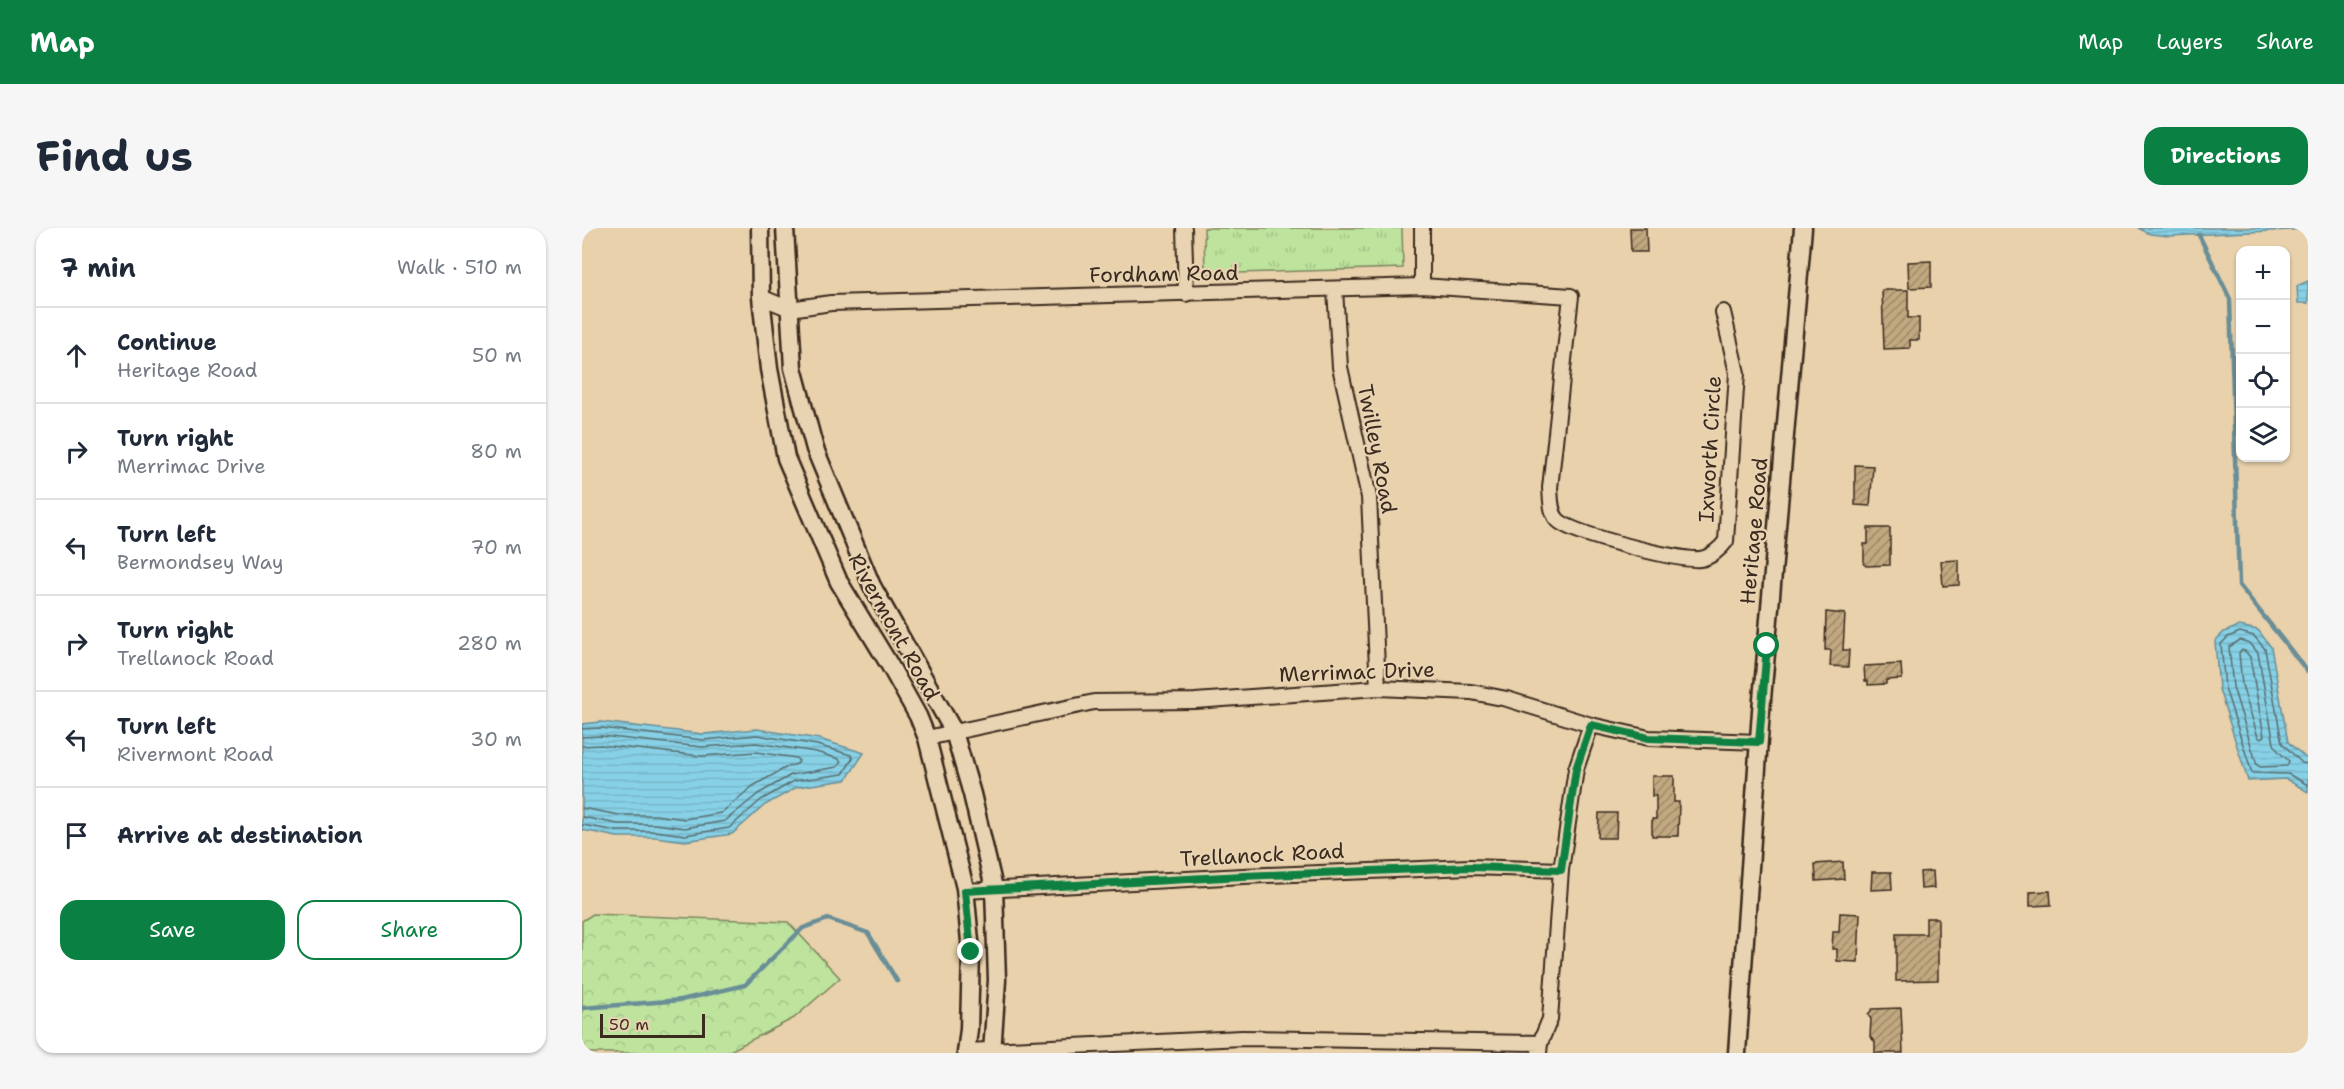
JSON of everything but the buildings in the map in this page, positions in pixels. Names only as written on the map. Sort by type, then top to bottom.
[{"type":"street","name":"Rivermont Road","points":[[760,228],[761,297],[769,369],[786,458],[839,582],[889,664],[918,716],[927,738],[965,891],[971,952],[969,1029],[966,1052]]},
{"type":"street","name":"Rivermont Road","points":[[785,228],[793,368],[815,449],[872,586],[954,732],[972,794],[994,888],[997,980],[992,1051]]},
{"type":"street","points":[[1184,228],[1186,294]]},
{"type":"street","points":[[1422,228],[1422,286]]},
{"type":"street","name":"Heritage Road","points":[[1737,1053],[1759,742],[1803,228]]},
{"type":"street","name":"Fordham Road","points":[[761,297],[790,309],[843,303],[1422,286],[1571,296]]},
{"type":"street","name":"Twilley Road","points":[[1335,290],[1340,367],[1369,497],[1378,688]]},
{"type":"street","name":"Ixworth Circle","points":[[1571,296],[1550,488],[1551,508],[1558,522],[1572,528],[1644,551],[1684,559],[1703,560],[1721,548],[1726,541],[1737,373],[1723,312]]},
{"type":"street","name":"Merrimac Drive","points":[[927,738],[1094,702],[1195,701],[1378,688],[1427,689],[1480,694],[1507,699],[1591,725],[1649,738],[1759,742]]},
{"type":"street","points":[[966,1052],[1242,1038],[1540,1048],[1550,1019],[1561,870],[1576,769],[1591,725]]},
{"type":"street","name":"Trellanock Road","points":[[965,891],[1470,867],[1561,870]]},
{"type":"green space","points":[[1204,228],[1402,228],[1403,268],[1205,274]]},
{"type":"green space","points":[[593,914],[788,922],[840,978],[794,1018],[726,1053],[582,1053],[582,921]]},
{"type":"water","points":[[2138,228],[2308,229],[2169,236],[2150,234]]},
{"type":"water","points":[[2308,281],[2308,303],[2298,303],[2297,286]]},
{"type":"water","points":[[2239,626],[2258,630],[2271,647],[2288,742],[2308,760],[2308,792],[2286,779],[2248,781],[2219,689],[2215,641],[2224,632]]},
{"type":"water","points":[[601,722],[703,734],[757,729],[819,739],[864,753],[846,780],[797,787],[765,805],[732,834],[685,841],[655,837],[617,837],[582,830],[582,724]]},
{"type":"waterway","points":[[2199,235],[2230,299],[2239,585],[2308,672]]},
{"type":"waterway","points":[[582,1008],[681,1000],[745,985],[803,928],[828,919],[868,933],[897,981]]},
{"type":"route","points":[[971,952],[965,891],[1470,867],[1561,870],[1576,769],[1591,725],[1649,738],[1759,742],[1767,646]]}]
